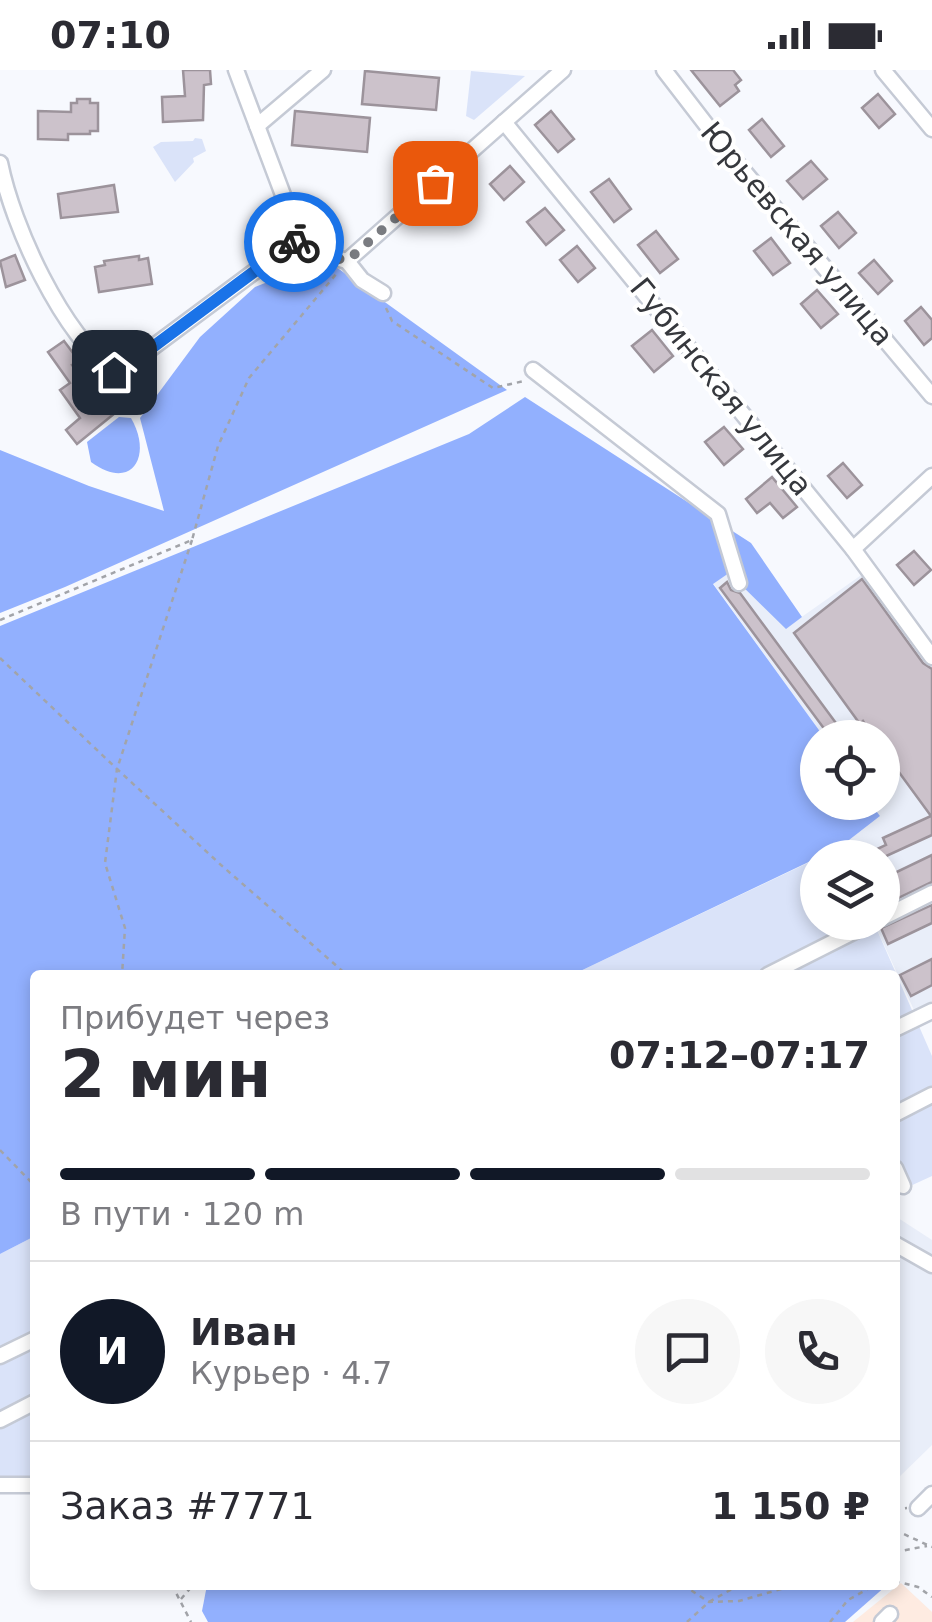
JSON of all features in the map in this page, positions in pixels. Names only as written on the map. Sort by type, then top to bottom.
[{"type":"street","points":[[236,70],[300,237],[321,254],[347,261],[362,280],[382,293]]},
{"type":"street","points":[[257,126],[323,70]]},
{"type":"street","points":[[347,261],[563,70]]},
{"type":"street","name":"Юрьевская улица","points":[[664,70],[932,396]]},
{"type":"street","points":[[883,70],[932,128]]},
{"type":"street","name":"Губинская улица","points":[[504,122],[853,549],[932,657]]},
{"type":"street","points":[[0,163],[23,237],[50,291],[89,346],[114,372],[122,370],[300,237]]},
{"type":"street","points":[[536,372],[718,514],[739,583]]},
{"type":"street","points":[[853,549],[932,476]]},
{"type":"street","points":[[900,909],[932,893]]},
{"type":"street","points":[[778,970],[837,940]]},
{"type":"street","points":[[900,1027],[930,1016]]},
{"type":"street","points":[[900,1111],[932,1095]]},
{"type":"street","points":[[900,1179],[903,1186]]},
{"type":"street","points":[[900,1247],[932,1266]]},
{"type":"street","points":[[0,1356],[30,1341]]},
{"type":"street","points":[[0,1420],[30,1405]]},
{"type":"street","points":[[0,1486],[30,1484]]},
{"type":"street","points":[[918,1508],[932,1494]]},
{"type":"path","points":[[122,970],[125,928],[105,862],[117,769],[192,540],[218,446],[248,378],[347,261]]},
{"type":"path","points":[[382,293],[392,321],[493,388],[536,372]]},
{"type":"path","points":[[0,620],[192,540]]},
{"type":"path","points":[[0,658],[220,865],[341,970]]},
{"type":"path","points":[[0,1150],[30,1181]]},
{"type":"path","points":[[900,1532],[930,1546]]},
{"type":"path","points":[[900,1551],[930,1546]]},
{"type":"path","points":[[900,1582],[918,1587],[932,1597]]},
{"type":"path","points":[[175,1590],[191,1622]]},
{"type":"path","points":[[180,1600],[189,1590]]},
{"type":"path","points":[[692,1590],[710,1602],[739,1602],[779,1590]]},
{"type":"path","points":[[687,1622],[730,1590]]},
{"type":"path","points":[[830,1622],[848,1600],[865,1590]]},
{"type":"shaded area","points":[[471,71],[525,76],[474,120],[466,116]]},
{"type":"shaded area","points":[[202,139],[206,151],[193,158],[194,162],[175,182],[153,147],[161,142]]},
{"type":"shaded area","points":[[325,259],[507,390],[0,613],[0,450],[164,511],[140,418],[200,337],[255,287]]},
{"type":"shaded area","points":[[525,397],[751,543],[802,617],[786,629],[729,573],[713,584],[812,720],[800,720],[800,820],[875,820],[849,840],[800,840],[800,866],[582,970],[30,970],[30,1239],[0,1254],[0,626],[469,434]]},
{"type":"shaded area","points":[[119,417],[131,418],[140,445],[135,466],[118,473],[91,462],[87,442]]},
{"type":"shaded area","points":[[867,571],[932,653],[932,1001],[914,1010],[900,980],[900,970],[896,970],[882,940],[900,940],[900,840],[849,840],[875,820],[900,820],[900,720],[812,720],[713,583],[729,573],[786,628]]},
{"type":"shaded area","points":[[800,867],[800,940],[881,940],[894,970],[583,970]]},
{"type":"shaded area","points":[[900,983],[932,1056],[932,1176],[900,1191]]},
{"type":"shaded area","points":[[900,1219],[932,1240],[932,1445],[900,1476]]},
{"type":"shaded area","points":[[30,1239],[30,1479],[0,1478],[0,1254]]},
{"type":"shaded area","points":[[900,1584],[932,1612],[932,1622],[853,1622],[892,1590],[900,1590]]},
{"type":"shaded area","points":[[206,1590],[881,1590],[845,1622],[208,1622],[202,1611]]},
{"type":"building","points":[[183,70],[210,70],[211,84],[204,85],[203,120],[163,122],[162,97],[185,96]]},
{"type":"building","points":[[691,70],[733,70],[741,80],[735,85],[739,91],[720,106]]},
{"type":"building","points":[[365,71],[439,78],[436,110],[362,104]]},
{"type":"building","points":[[878,94],[895,114],[879,128],[862,108]]},
{"type":"building","points":[[77,99],[98,103],[98,131],[68,134],[68,140],[38,139],[38,111],[71,112],[71,103],[77,103]]},
{"type":"building","points":[[295,111],[370,118],[367,152],[292,145]]},
{"type":"building","points":[[551,111],[574,139],[558,152],[535,125]]},
{"type":"building","points":[[762,119],[784,146],[771,157],[749,130]]},
{"type":"building","points":[[811,161],[827,179],[803,199],[787,181]]},
{"type":"building","points":[[510,166],[524,182],[504,200],[490,184]]},
{"type":"building","points":[[609,179],[631,209],[614,222],[591,192]]},
{"type":"building","points":[[114,185],[118,212],[61,218],[58,194]]},
{"type":"building","points":[[545,208],[564,230],[546,245],[527,222]]},
{"type":"building","points":[[838,212],[856,233],[839,248],[821,226]]},
{"type":"building","points":[[656,231],[678,259],[660,273],[638,245]]},
{"type":"building","points":[[771,238],[790,263],[773,275],[754,251]]},
{"type":"building","points":[[577,246],[595,268],[578,282],[560,260]]},
{"type":"building","points":[[15,255],[25,280],[6,287],[0,261]]},
{"type":"building","points":[[139,256],[139,260],[148,258],[152,284],[99,292],[95,267],[105,265],[104,261]]},
{"type":"building","points":[[874,260],[892,281],[878,294],[859,273]]},
{"type":"building","points":[[817,290],[838,314],[821,328],[801,304]]},
{"type":"building","points":[[921,307],[932,320],[932,338],[924,345],[905,321]]},
{"type":"building","points":[[652,330],[673,356],[654,372],[632,346]]},
{"type":"building","points":[[64,341],[79,361],[72,365],[96,399],[101,396],[115,413],[77,444],[66,430],[80,418],[60,390],[70,383],[48,352]]},
{"type":"building","points":[[724,427],[743,449],[724,465],[705,442]]},
{"type":"building","points":[[843,463],[862,485],[847,498],[828,476]]},
{"type":"building","points":[[772,477],[797,507],[783,518],[770,503],[757,513],[746,499]]},
{"type":"building","points":[[914,551],[931,570],[914,585],[897,565]]},
{"type":"building","points":[[862,579],[923,663],[932,669],[932,835],[900,850],[900,840],[884,840],[931,816],[900,774],[900,720],[857,720],[794,633]]},
{"type":"building","points":[[727,582],[731,590],[740,593],[834,720],[818,720],[720,588]]},
{"type":"building","points":[[932,855],[932,882],[900,897],[900,870]]},
{"type":"building","points":[[932,905],[932,923],[900,938],[900,919]]},
{"type":"building","points":[[932,959],[932,985],[911,996],[900,975]]},
{"type":"way so far","points":[[294,242],[300,237],[321,254],[347,261],[435,183]]},
{"type":"route","points":[[114,372],[122,370],[294,242]]}]
